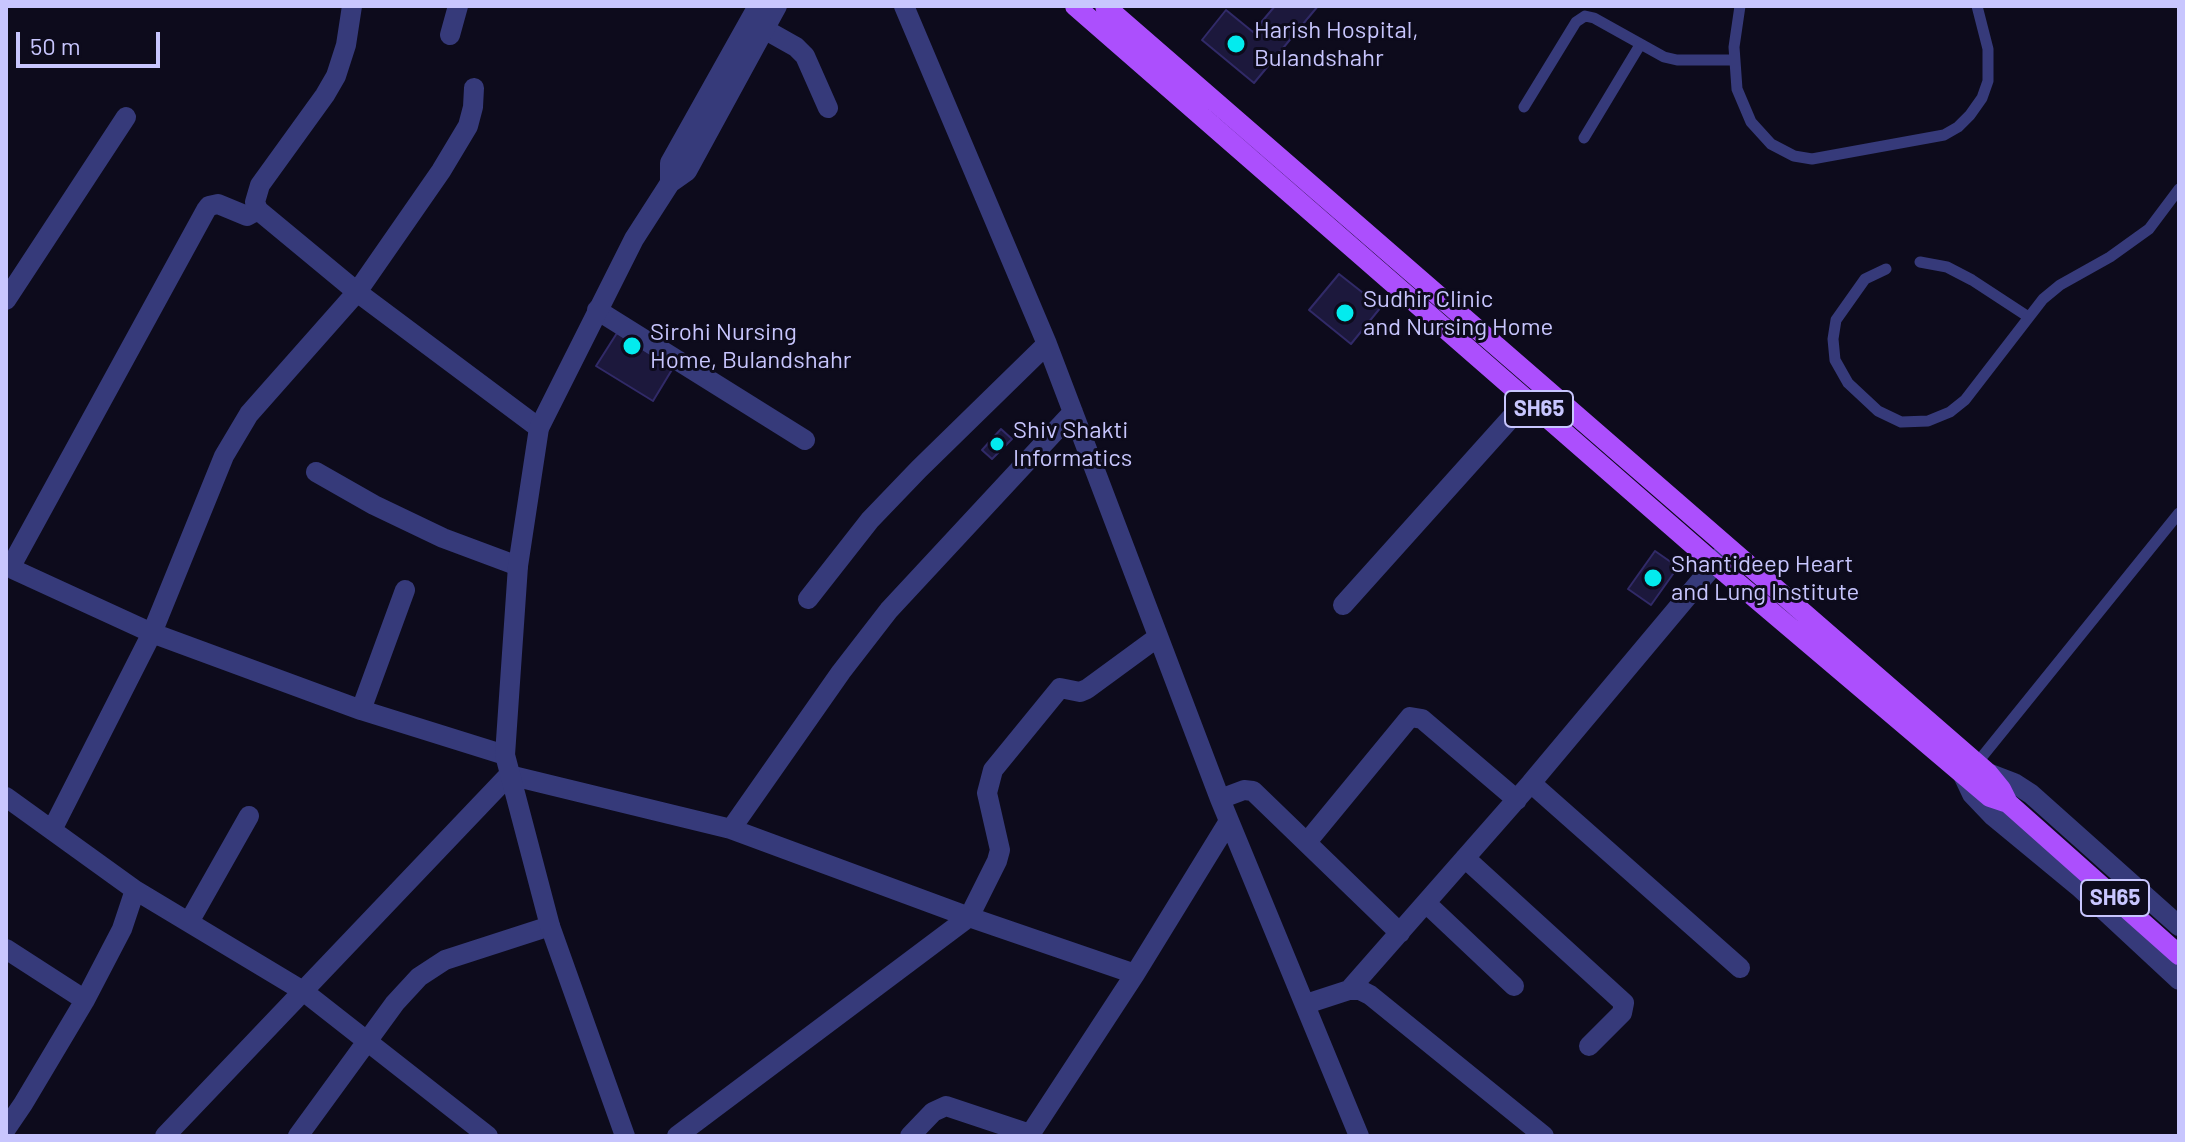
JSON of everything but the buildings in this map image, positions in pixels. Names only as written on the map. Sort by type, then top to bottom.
[{"type":"main road","name":"SH65","points":[[1075,6],[1715,564],[1976,770]]},
{"type":"main road","name":"SH65","points":[[1105,6],[1728,548],[1976,770],[1990,797],[2008,803],[2179,955]]},
{"type":"street","points":[[352,6],[346,45],[336,76],[260,185],[255,202],[258,210],[357,292],[539,428]]},
{"type":"street","points":[[450,35],[458,6]]},
{"type":"street","points":[[670,183],[670,163],[758,6]]},
{"type":"street","points":[[625,1136],[550,926],[505,755],[518,566],[539,428],[634,239],[670,183],[687,171],[777,6]]},
{"type":"street","points":[[904,6],[1047,344],[1220,799],[1359,1136]]},
{"type":"street","points":[[764,29],[796,47],[805,56],[828,108]]},
{"type":"street","points":[[53,828],[152,633],[224,456],[242,425],[357,292],[458,145],[468,126],[474,88]]},
{"type":"street","points":[[6,300],[126,117]]},
{"type":"street","points":[[258,210],[247,216],[218,204],[206,210],[8,567],[152,633],[361,710],[505,755]]},
{"type":"street","points":[[597,310],[805,440]]},
{"type":"street","points":[[808,599],[870,520],[1047,344]]},
{"type":"street","points":[[1343,605],[1528,399]]},
{"type":"street","points":[[731,829],[841,672],[889,610],[1073,412]]},
{"type":"street","points":[[316,472],[374,505],[443,538],[518,566]]},
{"type":"street","points":[[1349,990],[1517,800],[1728,548]]},
{"type":"street","points":[[361,710],[405,590]]},
{"type":"street","points":[[677,1136],[969,917],[1000,850],[987,793],[993,770],[1060,688],[1080,692],[1087,689],[1158,637]]},
{"type":"street","points":[[1307,842],[1410,717],[1422,719],[1517,800]]},
{"type":"street","points":[[2179,926],[2031,794],[2014,783],[1976,770],[1972,794],[1993,816],[2079,887],[2179,980]]},
{"type":"street","points":[[509,775],[731,829],[969,917],[1135,974]]},
{"type":"street","points":[[165,1136],[509,775]]},
{"type":"street","points":[[1531,783],[1740,968]]},
{"type":"street","points":[[1220,799],[1244,790],[1253,791],[1400,933]]},
{"type":"street","points":[[6,797],[135,890],[303,991],[479,1133]]},
{"type":"street","points":[[189,922],[249,816]]},
{"type":"street","points":[[910,1136],[933,1112],[946,1106],[1030,1135],[1135,974],[1229,821]]},
{"type":"street","points":[[1465,858],[1624,1003],[1622,1013],[1589,1046]]},
{"type":"street","points":[[6,1129],[85,1000],[122,929],[135,890]]},
{"type":"street","points":[[1426,903],[1514,986]]},
{"type":"street","points":[[298,1136],[395,1003],[419,977],[445,960],[550,926]]},
{"type":"street","points":[[6,949],[85,1000]]},
{"type":"street","points":[[1306,1004],[1349,990],[1360,990],[1370,995],[1544,1136]]},
{"type":"lane","points":[[1740,6],[1734,47],[1737,89],[1751,122],[1771,144],[1794,156],[1812,159],[1944,135],[1958,127],[1982,98],[1988,81],[1988,49],[1977,6]]},
{"type":"lane","points":[[1524,107],[1576,22],[1585,16],[1594,18],[1640,45],[1677,60],[1735,60]]},
{"type":"lane","points":[[1584,138],[1640,45]]},
{"type":"lane","points":[[1886,269],[1865,279],[1836,320],[1835,360],[1848,383],[1878,411],[1901,422],[1928,421],[1950,412],[1965,400],[2027,316],[2060,285],[2110,257],[2149,229],[2179,189]]},
{"type":"lane","points":[[1920,262],[1947,267],[2027,316]]},
{"type":"lane","points":[[1976,770],[2179,513]]},
{"type":"place","name":"Harish Hospital, Bulandshahr","points":[[1236,44]]},
{"type":"place","name":"Sudhir Clinic and Nursing Home","points":[[1345,313]]},
{"type":"place","name":"Sirohi Nursing Home, Bulandshahr","points":[[632,346]]},
{"type":"place","name":"Shiv Shakti Informatics","points":[[997,444]]},
{"type":"place","name":"Shantideep Heart and Lung Institute","points":[[1653,578]]}]
